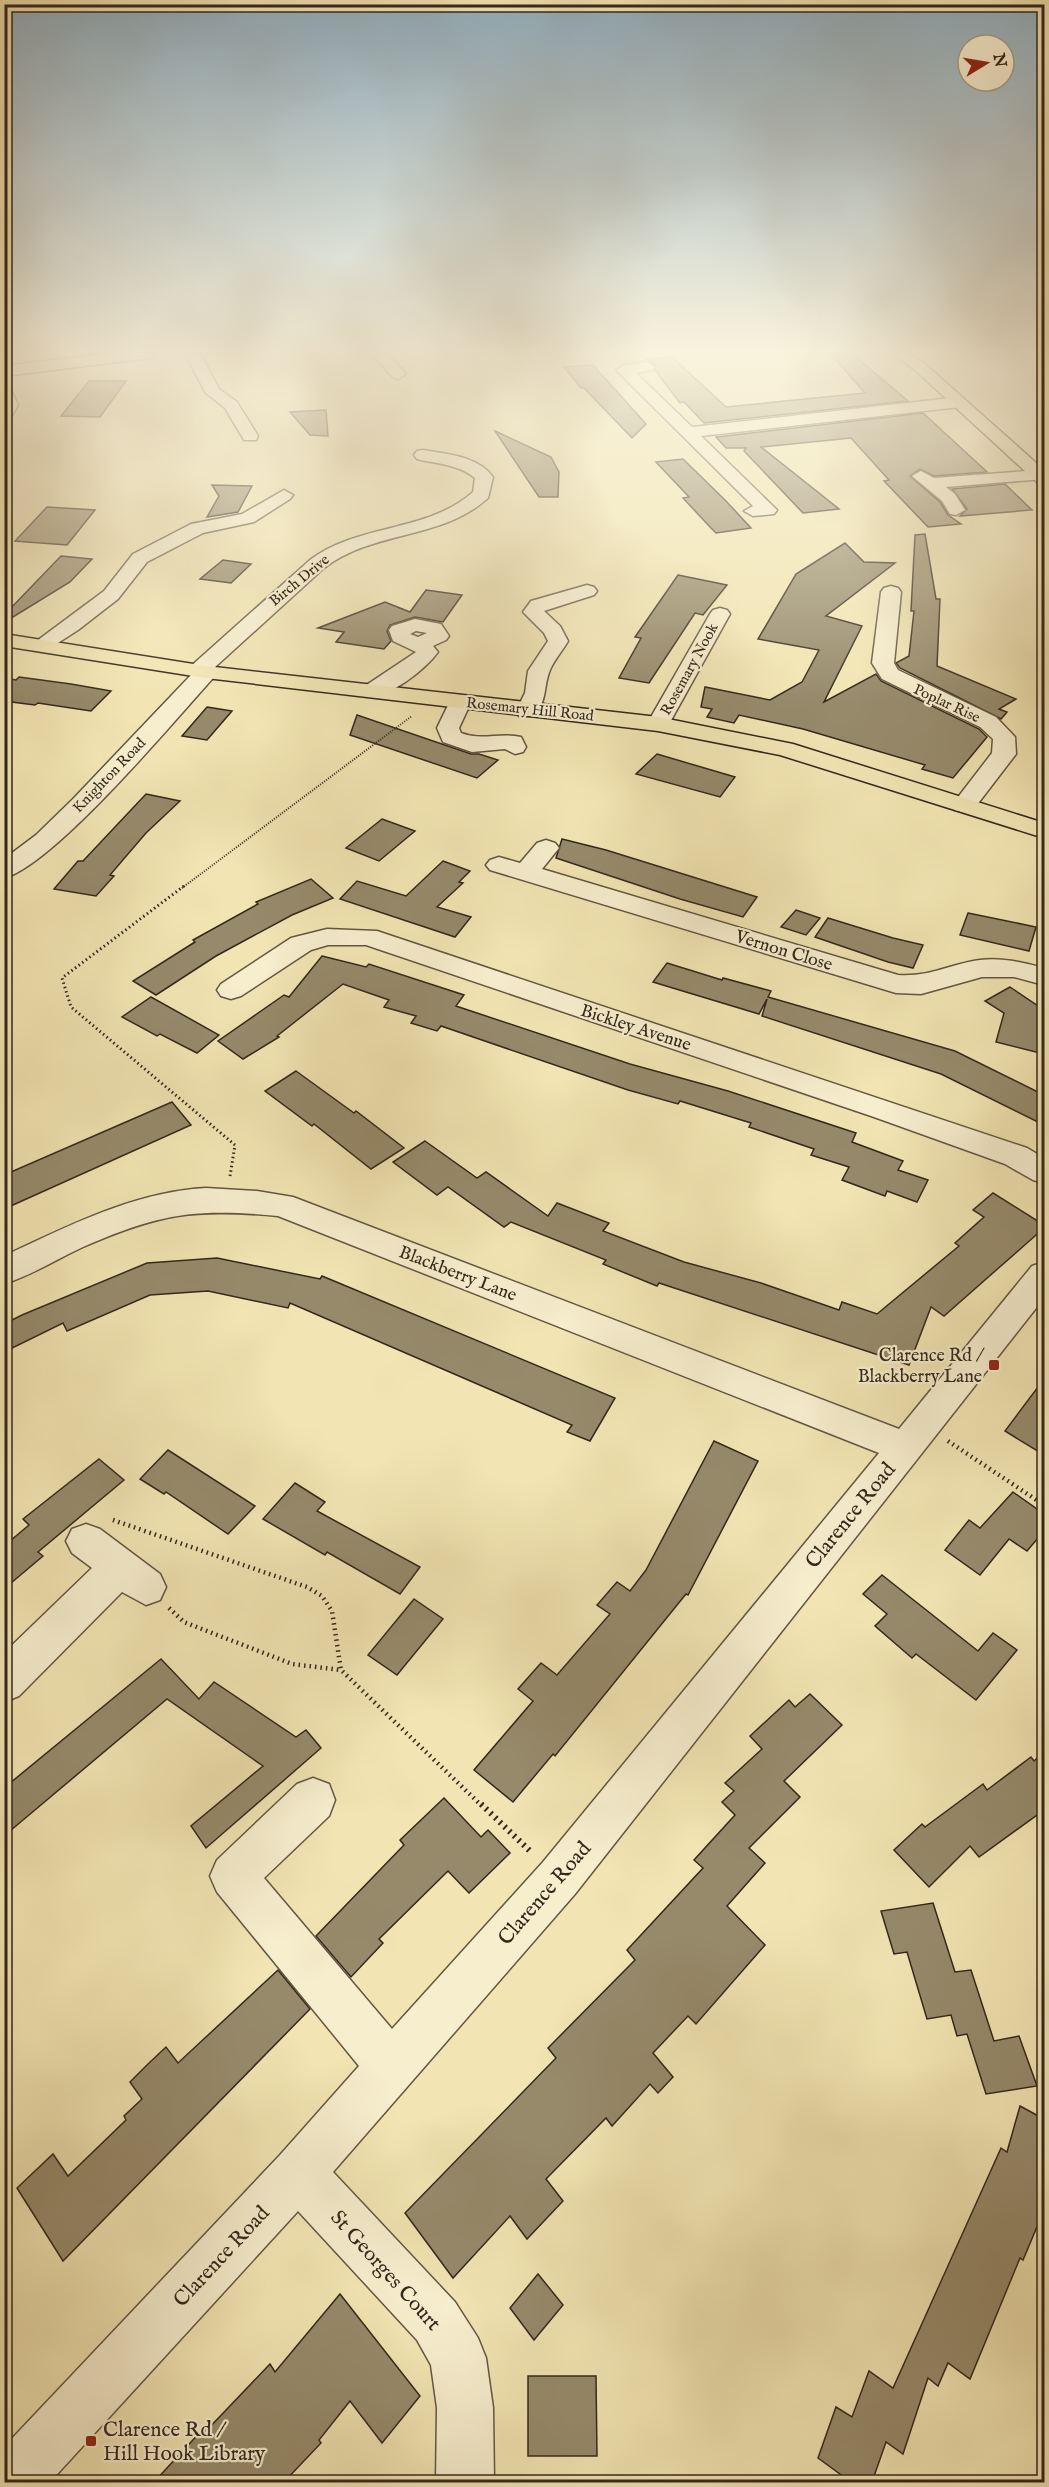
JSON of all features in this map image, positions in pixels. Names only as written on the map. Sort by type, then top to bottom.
[{"type":"main road","name":"Rosemary Hill Road","points":[[4,640],[202,672],[527,711],[658,724],[785,749],[1044,831]]},
{"type":"street","name":"Birch Drive","points":[[202,672],[249,622],[334,552],[360,541],[451,516],[475,503],[482,494],[484,477],[476,469]]},
{"type":"street","points":[[728,469],[768,510]]},
{"type":"street","points":[[957,510],[950,498],[927,480],[1042,477]]},
{"type":"street","points":[[40,646],[71,626],[111,595],[140,558],[198,528],[238,522],[248,518],[284,495]]},
{"type":"street","points":[[527,711],[536,693],[539,671],[558,641],[553,630],[533,612],[538,605],[587,591]]},
{"type":"street","name":"Poplar Rise","points":[[891,592],[884,663],[890,674],[988,722],[1004,737],[1004,754],[964,805]]},
{"type":"street","name":"Rosemary Nook","points":[[658,724],[720,614]]},
{"type":"street","points":[[373,691],[398,674],[421,663],[427,652],[421,643]]},
{"type":"street","name":"Knighton Road","points":[[4,870],[24,860],[126,760],[202,672]]},
{"type":"street","points":[[460,702],[448,728],[451,737],[472,745],[513,742],[515,747]]},
{"type":"street","points":[[526,872],[546,848]]},
{"type":"street","name":"Vernon Close","points":[[499,865],[897,984],[921,985],[981,968],[1015,969],[1044,977]]},
{"type":"street","name":"Bickley Avenue","points":[[229,994],[301,944],[327,937],[368,937],[885,1110],[1016,1156],[1044,1172]]},
{"type":"street","name":"Blackberry Lane","points":[[4,1271],[120,1216],[182,1201],[227,1200],[282,1205],[914,1435]]},
{"type":"street","name":"Clarence Road","points":[[11,2482],[298,2173],[559,1878],[1044,1275]]},
{"type":"street","points":[[4,1682],[63,1621],[133,1578],[86,1541]]},
{"type":"street","points":[[313,1800],[233,1876],[392,2067]]},
{"type":"street","name":"St Georges Court","points":[[298,2173],[436,2321],[458,2358],[465,2408],[465,2482]]},
{"type":"path","points":[[227,1200],[235,1145],[71,1007],[62,978],[434,699]]},
{"type":"path","points":[[914,1435],[1044,1505]]},
{"type":"path","points":[[86,1541],[94,1526],[118,1521],[307,1587],[322,1596],[332,1611],[341,1670]]},
{"type":"path","points":[[133,1578],[184,1622],[292,1664],[341,1670],[559,1878]]},
{"type":"building","points":[[520,469],[557,469],[558,497],[539,497]]},
{"type":"building","points":[[663,469],[693,469],[751,528],[716,533],[683,498],[689,497]]},
{"type":"building","points":[[761,469],[789,469],[839,509],[803,513]]},
{"type":"building","points":[[879,469],[920,469],[910,476],[940,502],[948,515],[961,524],[928,527],[884,481],[889,480]]},
{"type":"building","points":[[920,469],[984,469],[987,472],[934,476]]},
{"type":"building","points":[[1005,484],[1032,510],[960,516],[967,509],[952,489]]},
{"type":"building","points":[[212,485],[252,486],[238,512],[207,517],[219,496]]},
{"type":"building","points":[[47,507],[95,510],[67,545],[15,541]]},
{"type":"building","points":[[925,534],[936,599],[940,599],[937,666],[1016,699],[999,709],[1007,712],[1001,719],[900,668],[896,663],[909,656],[914,611],[911,611],[915,535]]},
{"type":"building","points":[[845,543],[864,562],[895,563],[826,616],[862,626],[824,702],[876,674],[881,681],[979,729],[987,737],[953,778],[922,769],[925,765],[803,729],[739,715],[734,723],[707,717],[712,709],[701,707],[705,687],[770,700],[802,682],[819,650],[758,639],[796,574]]},
{"type":"building","points":[[61,556],[92,559],[70,582],[13,617],[8,611]]},
{"type":"building","points":[[223,560],[251,564],[231,583],[200,579]]},
{"type":"building","points":[[678,575],[727,585],[703,615],[695,613],[649,683],[619,678],[641,638],[635,637]]},
{"type":"building","points":[[426,590],[462,595],[443,622],[415,617],[390,625],[387,631],[391,641],[384,649],[336,642],[344,632],[318,628],[385,602],[410,612]]},
{"type":"building","points":[[19,677],[111,691],[91,711],[38,703],[35,705],[4,701],[4,678],[16,680]]},
{"type":"building","points":[[207,707],[232,711],[207,740],[182,736]]},
{"type":"building","points":[[357,715],[471,754],[498,760],[477,778],[350,735]]},
{"type":"building","points":[[657,754],[735,777],[720,797],[636,774]]},
{"type":"building","points":[[146,794],[180,801],[146,833],[110,875],[114,876],[96,896],[54,889],[78,861],[83,861]]},
{"type":"building","points":[[382,819],[415,831],[379,861],[346,848]]},
{"type":"building","points":[[562,839],[606,850],[757,897],[743,917],[680,899],[556,858]]},
{"type":"building","points":[[443,861],[470,871],[459,882],[463,883],[437,907],[471,917],[455,937],[340,899],[357,881],[406,896]]},
{"type":"building","points":[[311,879],[333,898],[292,915],[216,956],[156,995],[133,981],[195,942],[193,940],[258,904],[256,902]]},
{"type":"building","points":[[796,910],[820,918],[806,935],[781,927]]},
{"type":"building","points":[[968,913],[1036,927],[1029,951],[960,935]]},
{"type":"building","points":[[828,918],[923,945],[913,968],[888,962],[815,937]]},
{"type":"building","points":[[322,956],[366,967],[369,964],[464,995],[456,1006],[630,1064],[728,1091],[856,1133],[852,1142],[903,1161],[898,1170],[928,1180],[917,1202],[887,1191],[885,1196],[842,1180],[849,1167],[811,1155],[814,1149],[749,1127],[751,1123],[680,1101],[678,1104],[628,1090],[441,1026],[437,1031],[411,1023],[416,1016],[384,1007],[389,1000],[343,984],[277,1036],[279,1037],[243,1059],[218,1041],[284,995],[289,997]]},
{"type":"building","points":[[667,963],[722,980],[723,978],[771,991],[768,997],[955,1051],[1044,1095],[1044,1125],[941,1074],[762,1016],[767,999],[759,1014],[653,982]]},
{"type":"building","points":[[1010,987],[1044,1010],[1044,1054],[996,1042],[1004,1013],[985,1001]]},
{"type":"building","points":[[151,997],[219,1035],[197,1053],[160,1034],[157,1036],[122,1017]]},
{"type":"building","points":[[296,1071],[354,1113],[356,1111],[404,1148],[371,1169],[314,1124],[312,1126],[265,1091]]},
{"type":"building","points":[[172,1102],[191,1125],[4,1209],[4,1175]]},
{"type":"building","points":[[425,1141],[477,1178],[486,1172],[548,1216],[557,1203],[609,1223],[603,1231],[684,1262],[761,1283],[839,1310],[842,1302],[877,1314],[959,1246],[955,1243],[984,1217],[973,1210],[993,1193],[1044,1225],[1044,1228],[944,1316],[931,1307],[909,1365],[659,1283],[657,1286],[603,1264],[606,1260],[511,1222],[504,1227],[448,1187],[437,1195],[393,1162]]},
{"type":"building","points":[[217,1258],[320,1279],[322,1276],[615,1398],[590,1441],[567,1432],[572,1425],[290,1303],[288,1308],[208,1291],[150,1295],[67,1331],[63,1323],[4,1352],[4,1324],[22,1315],[147,1263]]},
{"type":"building","points":[[1044,1379],[1044,1455],[1005,1431]]},
{"type":"building","points":[[714,1441],[758,1461],[688,1595],[686,1594],[555,1756],[553,1754],[513,1802],[474,1770],[533,1701],[518,1689],[541,1663],[557,1675],[610,1614],[597,1605],[617,1582],[630,1591],[646,1570]]},
{"type":"building","points":[[168,1450],[255,1506],[228,1534],[166,1492],[164,1494],[140,1479]]},
{"type":"building","points":[[99,1459],[124,1480],[38,1552],[43,1556],[4,1589],[4,1546],[29,1525],[23,1519]]},
{"type":"building","points":[[295,1483],[325,1502],[317,1511],[420,1567],[400,1594],[327,1552],[325,1555],[263,1519]]},
{"type":"building","points":[[1013,1492],[1044,1514],[1044,1531],[1027,1551],[1009,1539],[980,1575],[945,1550],[969,1520],[980,1528]]},
{"type":"building","points":[[882,1575],[978,1651],[993,1633],[1017,1650],[976,1700],[916,1654],[912,1658],[875,1626],[887,1614],[863,1594]]},
{"type":"building","points":[[414,1599],[443,1619],[397,1675],[368,1655]]},
{"type":"building","points":[[161,1659],[199,1699],[214,1682],[296,1737],[306,1730],[321,1748],[206,1848],[191,1826],[263,1766],[167,1699],[4,1836],[4,1788]]},
{"type":"building","points":[[810,1694],[842,1725],[784,1781],[800,1797],[749,1848],[765,1863],[727,1906],[765,1945],[696,2024],[688,2016],[653,2053],[673,2077],[658,2093],[650,2084],[612,2126],[606,2118],[546,2179],[563,2201],[527,2239],[510,2216],[453,2278],[405,2213],[556,2058],[548,2048],[635,1960],[627,1950],[703,1868],[694,1860],[735,1815],[722,1802],[734,1791],[725,1783],[762,1749],[750,1736],[789,1700],[795,1707]]},
{"type":"building","points":[[1044,1752],[1044,1810],[979,1857],[970,1846],[929,1887],[894,1850],[922,1824],[925,1827],[983,1784],[987,1790],[1031,1757],[1034,1761]]},
{"type":"building","points":[[444,1798],[481,1837],[488,1830],[510,1853],[469,1893],[448,1871],[379,1939],[383,1943],[351,1977],[316,1936],[404,1845],[400,1840]]},
{"type":"building","points":[[933,1903],[955,1972],[971,1970],[994,2041],[1019,2036],[1037,2086],[986,2094],[967,2034],[957,2036],[951,2015],[927,2019],[907,1952],[894,1954],[881,1911]]},
{"type":"building","points":[[278,1970],[310,2009],[63,2261],[17,2188],[53,2154],[68,2176],[126,2120],[124,2116],[142,2099],[130,2082],[148,2064],[166,2047],[178,2063]]},
{"type":"building","points":[[1020,2106],[1044,2119],[1044,2210],[1023,2260],[1020,2258],[970,2379],[948,2363],[938,2386],[928,2378],[903,2454],[886,2442],[872,2482],[851,2482],[818,2458],[836,2407],[852,2417],[869,2371],[893,2388],[1001,2148],[1007,2152]]},
{"type":"building","points":[[538,2274],[563,2305],[534,2340],[510,2308]]},
{"type":"building","points":[[340,2294],[420,2396],[382,2443],[350,2401],[319,2440],[321,2443],[284,2482],[154,2482],[204,2428],[206,2431],[270,2364],[275,2372]]},
{"type":"building","points":[[528,2376],[596,2376],[597,2456],[528,2456]]},
{"type":"place","name":"Clarence Rd / Blackberry Lane","points":[[994,1365]]},
{"type":"place","name":"Clarence Rd / Hill Hook Library","points":[[91,2441]]}]
